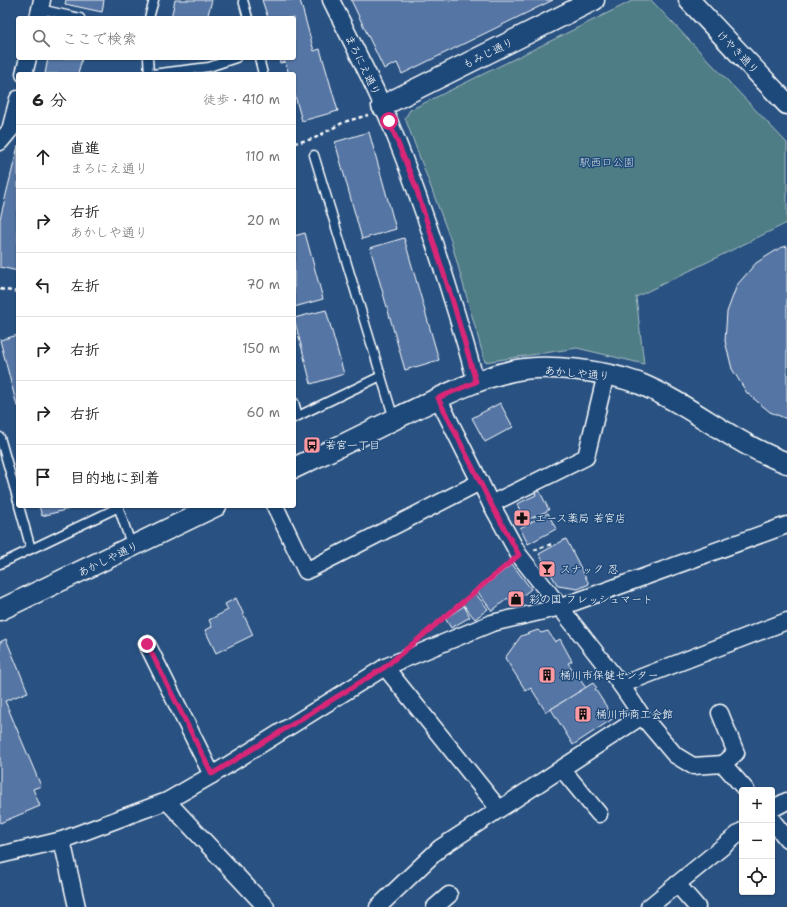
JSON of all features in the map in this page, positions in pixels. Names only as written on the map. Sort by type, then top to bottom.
[{"type":"street","name":"まろにえ通り","points":[[331,0],[382,106],[415,185],[453,302],[476,382]]},
{"type":"street","name":"もみじ通り","points":[[382,106],[594,0]]},
{"type":"street","name":"けやき通り","points":[[689,0],[787,104]]},
{"type":"street","points":[[24,72],[28,60]]},
{"type":"street","points":[[0,142],[10,130],[16,107]]},
{"type":"street","name":"あかしや通り","points":[[296,467],[438,398],[476,382],[514,371],[548,368],[606,374],[644,386],[674,401],[751,447],[787,464]]},
{"type":"street","points":[[491,504],[586,458],[606,374]]},
{"type":"street","points":[[438,398],[491,504],[519,555],[621,685],[642,716],[675,755],[693,766],[723,764],[736,752],[720,713]]},
{"type":"street","points":[[276,508],[306,571],[480,482]]},
{"type":"street","name":"あかしや通り","points":[[0,610],[212,508]]},
{"type":"street","points":[[0,855],[62,840],[167,801],[385,667],[492,623],[561,607],[787,525]]},
{"type":"street","points":[[621,685],[787,621]]},
{"type":"street","points":[[147,644],[212,774]]},
{"type":"street","points":[[385,667],[499,809]]},
{"type":"street","points":[[389,903],[440,848],[642,716]]},
{"type":"street","points":[[723,764],[743,787]]},
{"type":"street","points":[[562,768],[599,814]]},
{"type":"street","points":[[167,801],[266,907]]},
{"type":"street","points":[[775,807],[787,801]]},
{"type":"street","points":[[774,823],[787,838]]},
{"type":"street","points":[[649,907],[739,833]]},
{"type":"street","points":[[62,840],[77,907]]},
{"type":"street","points":[[677,884],[696,907]]},
{"type":"street","points":[[436,907],[449,895]]},
{"type":"lane","points":[[150,16],[154,0]]},
{"type":"lane","points":[[243,0],[247,16]]},
{"type":"lane","points":[[40,9],[71,16]]},
{"type":"lane","points":[[148,60],[150,72]]},
{"type":"lane","points":[[167,72],[209,67],[230,60]]},
{"type":"lane","points":[[260,60],[263,72]]},
{"type":"lane","points":[[314,155],[394,419]]},
{"type":"lane","points":[[296,417],[381,376]]},
{"type":"lane","points":[[0,437],[16,494]]},
{"type":"lane","points":[[20,508],[31,549]]},
{"type":"lane","points":[[0,564],[114,508]]},
{"type":"lane","points":[[119,508],[132,547]]},
{"type":"path","points":[[296,143],[313,139],[344,122],[374,113],[382,106]]},
{"type":"path","points":[[0,290],[16,292]]},
{"type":"path","points":[[423,636],[519,555]]},
{"type":"green space","name":"駅西口公園","points":[[634,0],[651,0],[787,143],[787,223],[636,297],[644,364],[577,348],[485,362],[451,241],[405,118],[410,110]]},
{"type":"building","points":[[66,0],[104,0],[102,12],[65,4]]},
{"type":"building","points":[[175,0],[212,0],[208,16],[171,16]]},
{"type":"building","points":[[262,0],[300,0],[314,51],[320,49],[338,111],[302,121],[296,99],[296,72],[288,72],[285,62],[280,63],[279,60],[296,60],[296,16],[267,16]]},
{"type":"building","points":[[351,0],[553,0],[402,74],[397,63],[384,69]]},
{"type":"building","points":[[48,60],[82,60],[78,72],[45,72]]},
{"type":"building","points":[[369,132],[396,229],[362,239],[335,142]]},
{"type":"building","points":[[16,154],[16,271],[0,267],[0,219]]},
{"type":"building","points":[[305,233],[323,299],[296,306],[296,235]]},
{"type":"building","points":[[404,238],[439,360],[405,370],[370,248]]},
{"type":"building","points":[[787,246],[787,419],[770,412],[747,393],[732,369],[725,341],[727,312],[737,285],[756,263],[780,248]]},
{"type":"building","points":[[326,310],[344,374],[311,384],[296,326],[296,318]]},
{"type":"building","points":[[16,336],[16,402],[0,340]]},
{"type":"building","points":[[500,403],[513,427],[485,442],[472,418]]},
{"type":"building","points":[[539,490],[549,510],[525,521],[517,504],[536,495],[535,492]]},
{"type":"building","points":[[40,508],[73,508],[42,516]]},
{"type":"building","points":[[548,513],[556,529],[528,544],[520,528]]},
{"type":"building","points":[[566,539],[589,584],[578,589],[558,586],[539,554]]},
{"type":"building","points":[[512,564],[531,589],[512,604],[508,598],[492,611],[477,591]]},
{"type":"building","points":[[475,593],[488,609],[475,619],[462,603]]},
{"type":"building","points":[[236,598],[253,635],[216,653],[205,630],[212,627],[209,620],[228,610],[225,604]]},
{"type":"building","points":[[464,606],[470,617],[451,628],[445,618]]},
{"type":"building","name":"桶川市保健センター","points":[[538,630],[541,633],[548,631],[555,642],[560,639],[572,661],[568,663],[586,688],[546,712],[531,688],[526,691],[505,658],[521,636]]},
{"type":"building","points":[[6,639],[28,692],[5,701],[41,786],[33,789],[40,806],[0,823],[0,642]]},
{"type":"building","name":"桶川市商工会館","points":[[593,683],[597,688],[595,689],[614,718],[573,745],[551,709]]},
{"type":"place","name":"若宮一丁目","points":[[312,445]]},
{"type":"place","name":"エース薬局 若宮店","points":[[522,518]]},
{"type":"place","name":"スナック 忍","points":[[547,569]]},
{"type":"place","name":"彩の国 フレッシュマート","points":[[516,599]]},
{"type":"place","name":"桶川市保健センター","points":[[547,675]]},
{"type":"place","name":"桶川市商工会館","points":[[583,714]]},
{"type":"route","points":[[147,644],[212,774],[385,667],[519,555],[491,504],[438,398],[476,382],[453,302],[415,185],[389,121]]}]
